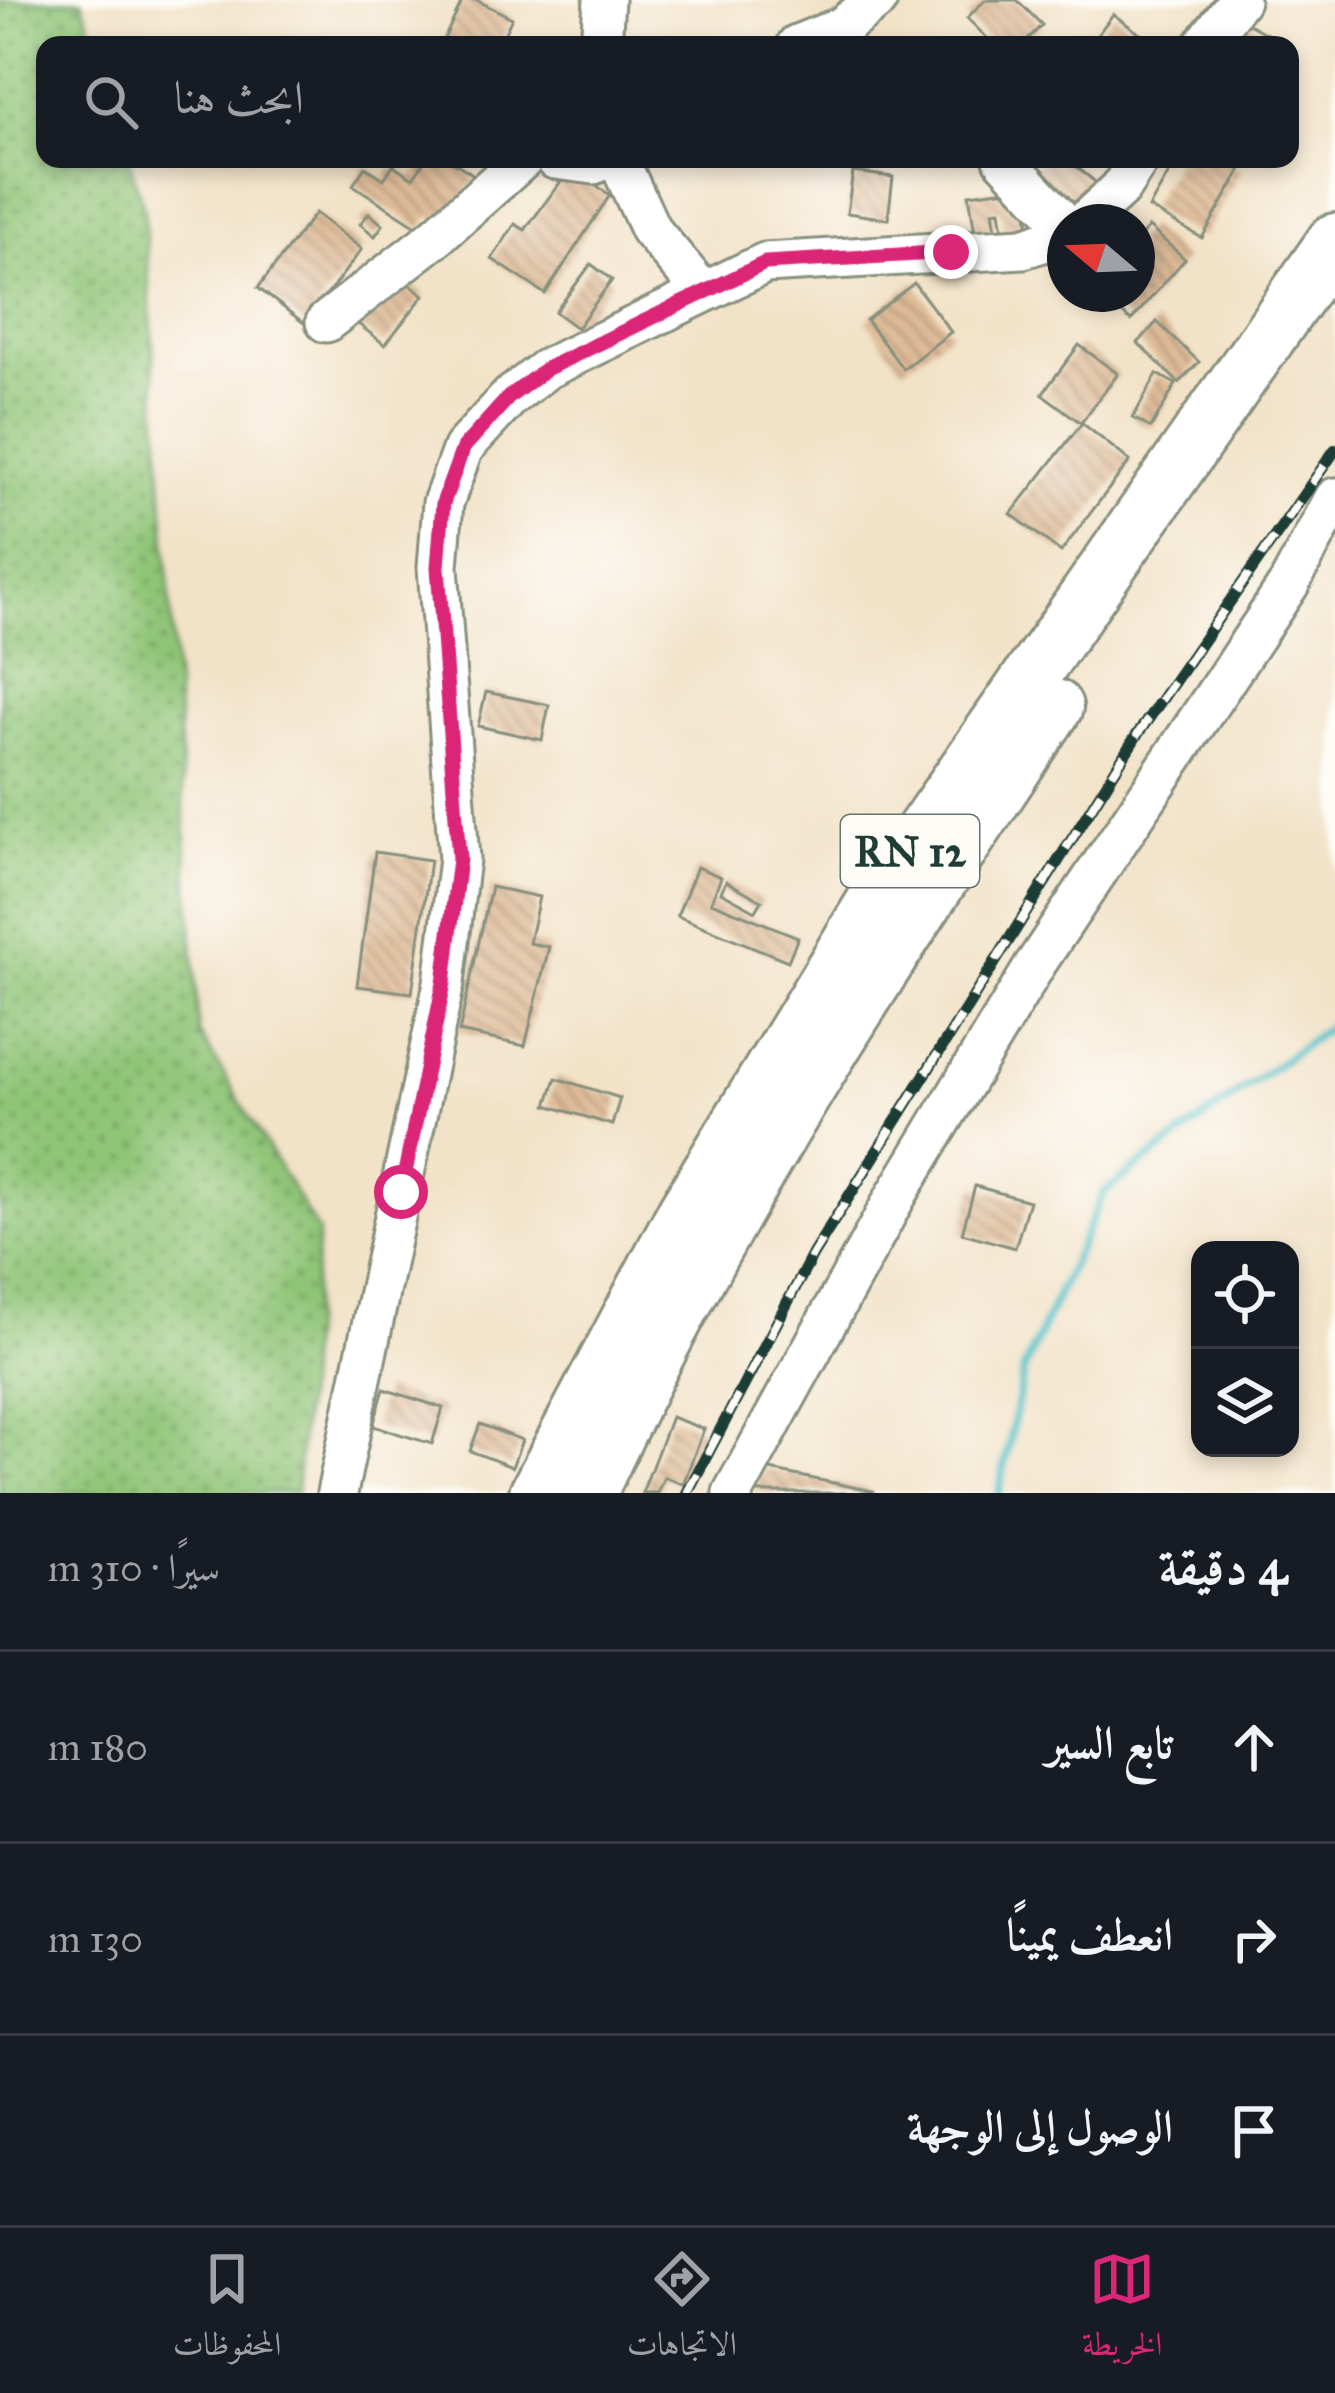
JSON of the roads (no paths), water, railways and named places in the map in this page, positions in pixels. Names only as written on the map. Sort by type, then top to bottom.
[{"type":"highway","name":"RN 12","points":[[537,1493],[686,1212],[876,899],[1335,241]]},
{"type":"highway","name":"RN 12","points":[[589,1493],[721,1231],[881,964],[1335,301]]},
{"type":"street","points":[[602,36],[604,0]]},
{"type":"street","points":[[820,36],[842,27],[877,0]]},
{"type":"street","points":[[1211,36],[1239,0]]},
{"type":"street","points":[[326,322],[432,240],[513,168]]},
{"type":"street","points":[[622,168],[650,229],[702,291]]},
{"type":"street","points":[[1012,168],[1047,205]]},
{"type":"street","points":[[1104,204],[1133,168]]},
{"type":"street","points":[[337,1493],[444,983],[459,859],[438,567],[443,503],[463,448],[509,397],[546,369],[765,263],[1023,248],[1047,241]]},
{"type":"street","points":[[733,1493],[897,1195],[1036,962],[1289,584],[1335,498]]},
{"type":"waterway","points":[[999,1493],[1024,1369],[1104,1192],[1335,1022]]},
{"type":"railway","points":[[687,1493],[813,1254],[1135,738],[1335,450]]}]
